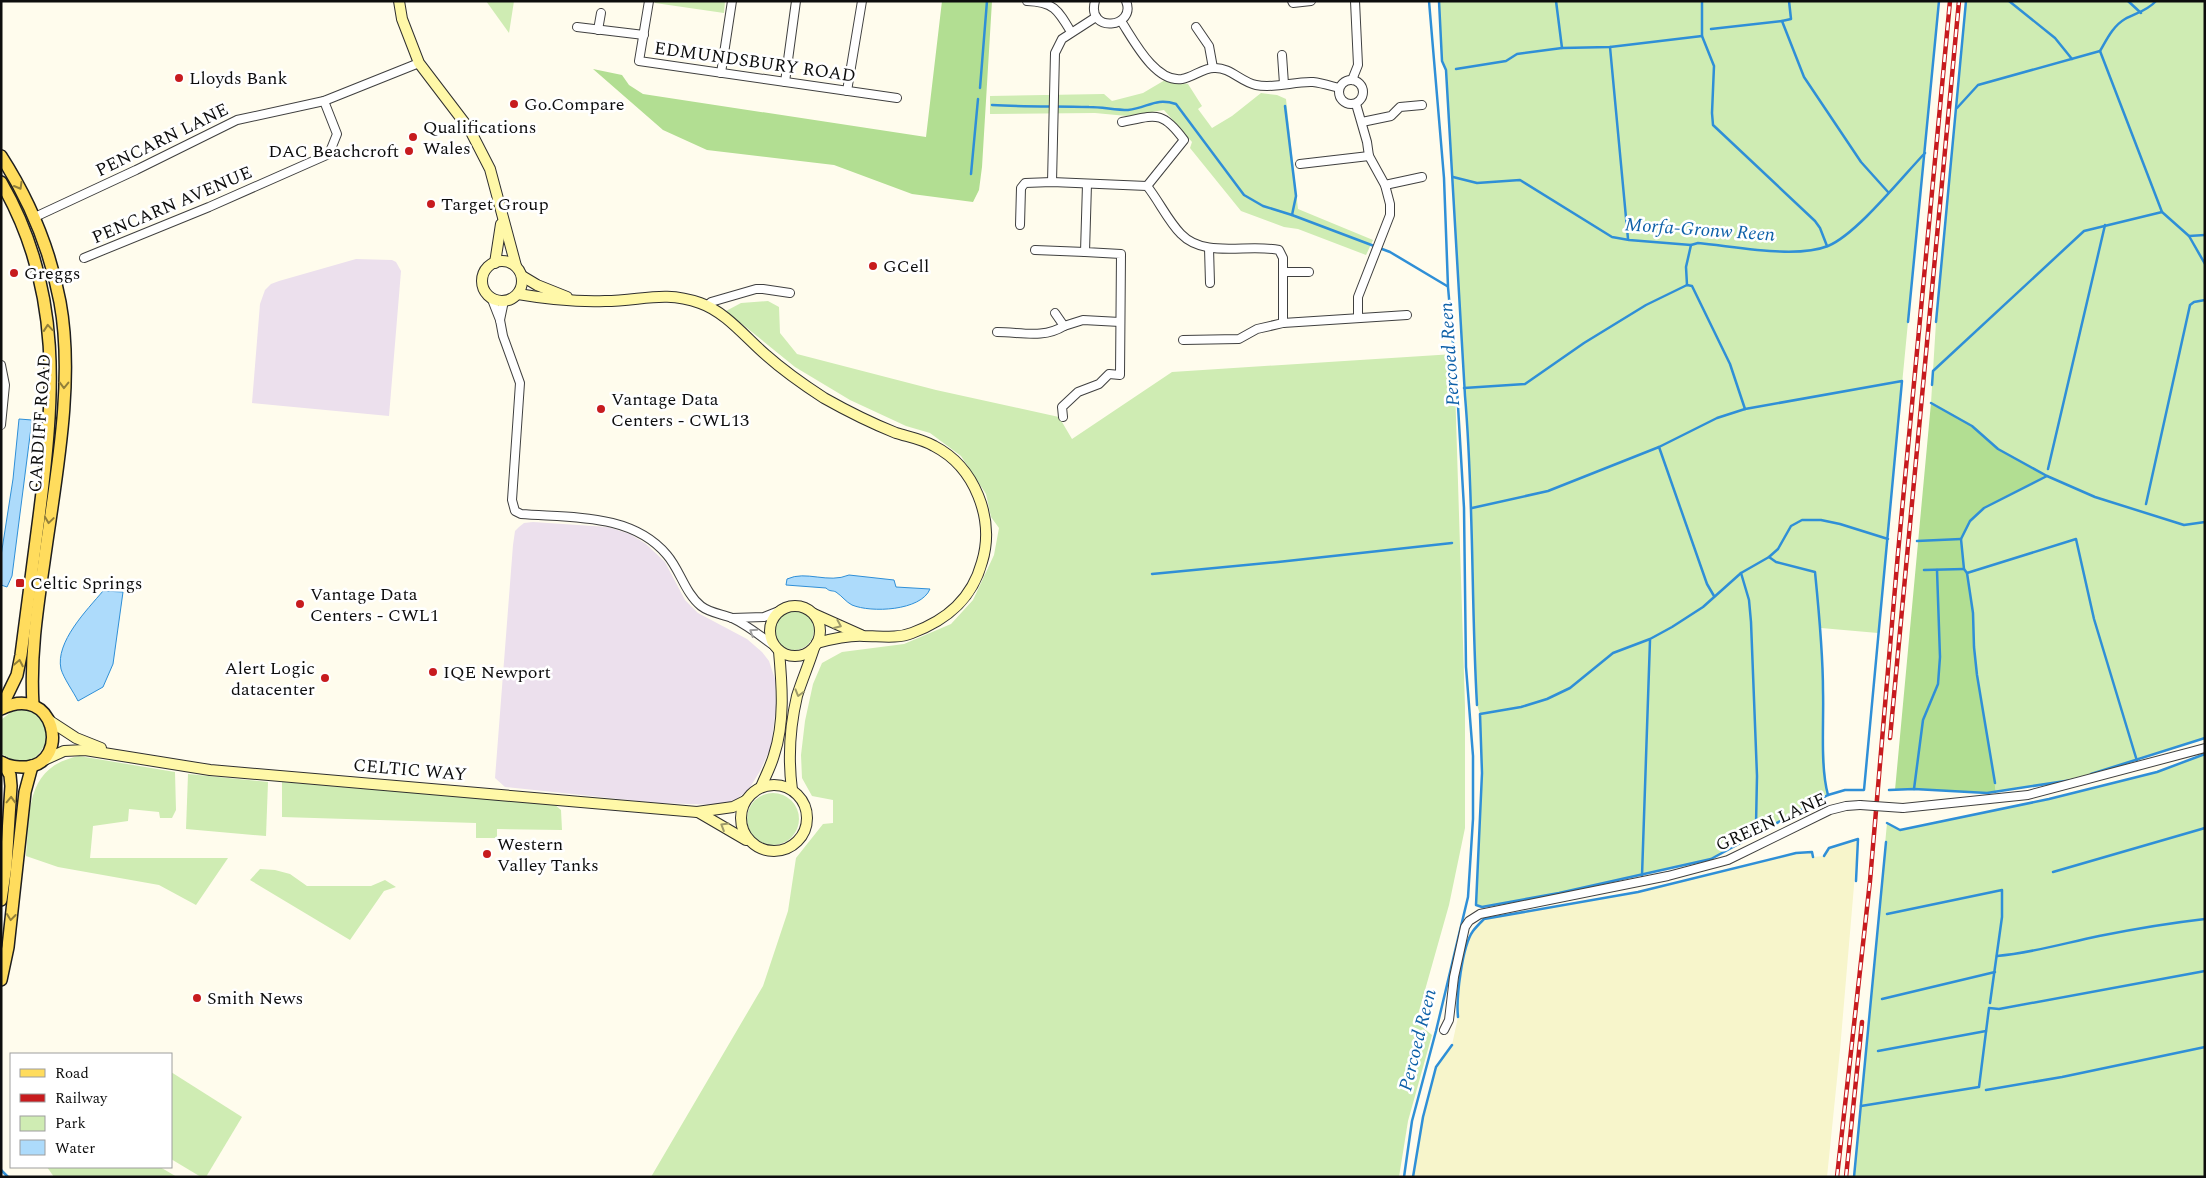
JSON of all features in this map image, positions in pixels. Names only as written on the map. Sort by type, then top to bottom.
[{"type":"main road","name":"CARDIFF ROAD","points":[[1,156],[35,217],[52,269],[60,304],[63,330],[64,388],[56,472],[32,647],[33,705],[21,702],[1,708]]},
{"type":"main road","name":"CARDIFF ROAD","points":[[1,182],[20,219],[33,254],[47,315],[52,363],[48,447],[21,656],[17,675],[1,708]]},
{"type":"main road","points":[[1,980],[9,938],[25,792],[35,764],[50,749],[53,737],[50,721],[42,710],[33,705]]},
{"type":"main road","points":[[2,763],[15,768],[35,764]]},
{"type":"main road","points":[[1,900],[11,795],[10,775],[2,763]]},
{"type":"street","points":[[399,1],[402,19],[419,63],[470,130],[490,169],[516,266],[522,276],[536,285],[577,300]]},
{"type":"street","name":"EDMUNDSBURY ROAD","points":[[649,1],[640,61],[897,98]]},
{"type":"street","points":[[721,73],[732,1]]},
{"type":"street","points":[[785,82],[796,1]]},
{"type":"street","points":[[847,91],[862,1]]},
{"type":"street","points":[[1027,1],[1043,2],[1053,6],[1071,32]]},
{"type":"street","points":[[1095,1],[1093,6],[1096,16],[1106,24],[1121,21],[1127,12],[1126,1]]},
{"type":"street","points":[[1292,1],[1293,3],[1311,1]]},
{"type":"street","points":[[1352,80],[1358,65],[1355,1]]},
{"type":"street","points":[[598,30],[601,13]]},
{"type":"street","points":[[1052,182],[1055,53],[1062,40],[1096,16]]},
{"type":"street","points":[[1121,21],[1145,58],[1169,77],[1184,78],[1213,68],[1224,70],[1255,85],[1314,82],[1339,88]]},
{"type":"street","points":[[1196,27],[1209,46],[1213,68]]},
{"type":"street","points":[[577,28],[644,35]]},
{"type":"street","points":[[1282,55],[1284,84]]},
{"type":"street","name":"PENCARN LANE","points":[[35,217],[136,170],[236,120],[324,101],[419,63]]},
{"type":"street","points":[[1352,80],[1359,83],[1362,89],[1361,99],[1356,104],[1342,101],[1338,93],[1339,88],[1344,82],[1352,80]]},
{"type":"street","name":"PENCARN AVENUE","points":[[84,258],[212,206],[329,154],[337,134],[324,101]]},
{"type":"street","points":[[1356,104],[1362,122],[1368,156],[1385,184],[1390,204],[1390,214],[1358,297],[1358,317]]},
{"type":"street","points":[[1362,122],[1391,116],[1400,107],[1422,105]]},
{"type":"street","points":[[1122,122],[1154,116],[1165,119],[1174,126],[1184,140],[1147,186]]},
{"type":"street","points":[[1300,164],[1368,156]]},
{"type":"street","points":[[1385,184],[1422,177]]},
{"type":"street","points":[[1020,225],[1021,188],[1025,183],[1052,182],[1147,186]]},
{"type":"street","points":[[1085,252],[1087,184]]},
{"type":"street","points":[[1147,186],[1180,233],[1190,242],[1209,248],[1269,248],[1279,250],[1283,258],[1283,323]]},
{"type":"street","points":[[494,263],[502,218]]},
{"type":"street","points":[[1209,248],[1210,282]]},
{"type":"street","points":[[1035,250],[1121,254],[1120,374],[1109,374],[1099,384],[1078,392],[1062,407],[1063,417]]},
{"type":"street","points":[[516,266],[506,261],[494,263],[487,268],[483,277],[484,288],[491,297],[500,320],[520,383],[512,500],[515,511],[521,514],[603,521],[632,529],[648,538],[666,554],[682,576],[692,597],[701,606],[711,612],[732,618],[764,617],[786,607],[801,606],[814,614],[863,635],[880,637],[909,634],[942,620],[963,600],[972,587],[985,553],[987,536],[985,520],[978,494],[962,468],[935,446],[897,433],[852,413],[814,392],[768,358],[720,314],[707,306],[673,296],[608,302],[546,299],[518,294]]},
{"type":"street","points":[[1283,272],[1309,272]]},
{"type":"street","points":[[491,297],[504,301],[511,299],[518,294],[522,283],[522,276]]},
{"type":"street","points":[[707,306],[711,302],[756,289],[763,288],[790,293]]},
{"type":"street","points":[[500,320],[504,301]]},
{"type":"street","points":[[1055,313],[1064,326]]},
{"type":"street","points":[[1183,340],[1239,339],[1258,329],[1283,323],[1407,315]]},
{"type":"street","points":[[998,332],[1038,334],[1054,332],[1064,326],[1083,320],[1120,322]]},
{"type":"street","points":[[1,365],[5,385],[1,424]]},
{"type":"street","points":[[776,648],[769,629],[771,621],[779,611]]},
{"type":"street","points":[[761,787],[771,785],[782,786],[792,790],[790,756],[794,715],[798,696],[816,645],[820,627],[814,614]]},
{"type":"street","points":[[732,618],[786,655],[795,656],[808,653],[816,645],[863,635]]},
{"type":"street","name":"CELTIC WAY","points":[[35,764],[64,752],[85,750],[210,770],[698,812],[733,807],[745,801],[761,787],[774,755],[783,686],[776,648]]},
{"type":"street","name":"CELTIC WAY","points":[[50,721],[76,738],[121,755]]},
{"type":"street","name":"GREEN LANE","points":[[1444,1030],[1448,1020],[1454,977],[1465,927],[1469,920],[1480,914],[1668,876],[1728,860],[1830,810],[1846,806],[1903,808],[2028,795],[2205,748]]},
{"type":"street","name":"CELTIC WAY","points":[[698,812],[764,850],[773,852],[783,851],[799,840],[807,822],[807,812],[799,796],[792,790]]},
{"type":"street","points":[[745,801],[741,811],[740,822],[743,832],[749,841]]},
{"type":"shaded area","points":[[356,259],[392,260],[396,262],[401,271],[389,416],[252,403],[260,304],[265,290],[271,284],[279,281]]},
{"type":"shaded area","points":[[524,523],[608,527],[630,534],[646,544],[665,562],[685,600],[698,613],[747,639],[769,661],[775,679],[776,707],[771,747],[749,789],[736,800],[720,805],[657,803],[505,787],[495,778],[515,531]]},
{"type":"shaded area","points":[[1858,839],[1827,1177],[1413,1177],[1423,1117],[1436,1067],[1452,1045],[1458,1017],[1457,1000],[1465,952],[1472,932],[1484,919],[1638,892],[1796,853],[1812,852],[1813,857],[1824,856],[1829,848]]},
{"type":"green space","points":[[486,1],[514,1],[509,33]]},
{"type":"green space","points":[[655,1],[725,1],[724,13],[655,3]]},
{"type":"green space","points":[[942,1],[992,1],[982,167],[979,190],[973,202],[912,194],[834,165],[707,150],[663,130],[593,69],[622,75],[629,85],[643,94],[926,137]]},
{"type":"green space","points":[[1439,1],[1939,1],[1878,633],[1821,628],[1824,750],[1828,795],[1711,859],[1559,893],[1482,907],[1476,905],[1482,773],[1480,714],[1477,705],[1475,666],[1470,473],[1446,70],[1442,61]]},
{"type":"green space","points":[[1966,1],[2205,1],[2205,738],[2076,777],[1996,792],[1979,688],[1969,586],[1967,573],[1964,569],[1961,539],[1970,521],[1984,508],[2046,476],[1998,449],[1972,426],[1931,403],[1936,322]]},
{"type":"green space","points":[[1165,80],[1188,84],[1202,106],[1198,109],[1212,128],[1232,116],[1261,93],[1277,95],[1286,99],[1298,209],[1373,240],[1366,255],[1298,229],[1284,227],[1241,211],[1190,148],[1192,142],[1164,110],[1127,116],[1095,113],[990,114],[990,96],[1104,94],[1112,101],[1143,93]]},
{"type":"green space","points":[[768,301],[779,307],[780,333],[797,354],[936,390],[1059,417],[1072,439],[1172,372],[1454,354],[1465,707],[1465,828],[1449,905],[1416,1022],[1432,1035],[1408,1121],[1399,1177],[651,1177],[763,986],[788,911],[796,858],[823,824],[833,823],[833,800],[812,796],[802,778],[801,755],[805,721],[813,684],[822,663],[842,652],[904,644],[951,624],[973,600],[994,555],[999,528],[991,517],[986,494],[961,456],[930,433],[906,426],[850,400],[795,367],[726,311],[741,303]]},
{"type":"green space","points":[[1931,403],[1972,426],[1998,449],[2047,476],[1984,508],[1970,521],[1961,539],[1964,569],[1967,573],[1973,613],[1977,675],[1996,792],[1895,790]]},
{"type":"green space","points":[[794,610],[808,616],[814,630],[808,644],[794,650],[780,644],[774,630],[780,616]]},
{"type":"green space","points":[[22,710],[37,715],[45,724],[47,735],[43,747],[36,756],[26,762],[14,761],[1,753],[1,720],[11,712]]},
{"type":"green space","points":[[2205,754],[2205,1177],[1854,1177],[1887,823],[1900,830],[2049,799],[2157,772]]},
{"type":"green space","points":[[79,756],[175,772],[176,810],[172,818],[160,818],[159,812],[129,809],[128,821],[93,826],[90,858],[228,858],[196,905],[159,885],[58,867],[26,856],[30,807],[40,781],[48,770],[61,762]]},
{"type":"green space","points":[[188,774],[268,782],[266,836],[186,829]]},
{"type":"green space","points":[[282,782],[554,804],[561,810],[562,830],[497,829],[497,838],[476,838],[476,823],[282,817]]},
{"type":"green space","points":[[773,793],[783,795],[791,801],[797,809],[799,819],[797,829],[791,837],[783,843],[773,845],[763,843],[755,837],[749,829],[747,819],[749,809],[755,801],[763,795]]},
{"type":"green space","points":[[260,869],[290,874],[307,886],[371,886],[385,880],[396,887],[384,891],[350,940],[250,880]]},
{"type":"green space","points":[[172,1073],[242,1117],[206,1177],[201,1177],[172,1160]]},
{"type":"green space","points":[[48,1168],[162,1168],[177,1177],[54,1177]]},
{"type":"water","points":[[19,419],[32,420],[12,576],[7,587],[1,585],[1,556],[13,479]]},
{"type":"water","points":[[849,575],[894,580],[896,587],[930,589],[917,602],[906,606],[871,609],[852,605],[836,592],[826,588],[786,585],[787,579],[794,577],[833,578]]},
{"type":"water","points":[[103,591],[123,592],[113,664],[103,687],[78,701],[66,681],[61,669],[60,659],[67,637]]},
{"type":"waterway","points":[[980,88],[987,1]]},
{"type":"waterway","points":[[1404,1177],[1412,1121],[1468,897],[1473,819],[1473,756],[1466,667],[1464,508],[1457,389],[1448,287],[1444,178],[1429,1]]},
{"type":"waterway","name":"Percoed Reen","points":[[1439,1],[1442,61],[1446,70],[1468,435],[1477,705]]},
{"type":"waterway","points":[[1556,1],[1562,48]]},
{"type":"waterway","points":[[1702,1],[1702,36],[1714,66],[1713,125],[1815,221],[1827,246]]},
{"type":"waterway","points":[[1782,21],[1791,19],[1789,1]]},
{"type":"waterway","points":[[1908,322],[1939,1]]},
{"type":"waterway","points":[[1936,322],[1966,1]]},
{"type":"waterway","points":[[2009,1],[2055,38],[2072,59]]},
{"type":"waterway","points":[[2128,1],[2141,13]]},
{"type":"waterway","points":[[1957,108],[1978,85],[2100,51],[2117,25],[2125,19],[2145,10],[2156,1]]},
{"type":"waterway","points":[[1711,29],[1782,21],[1804,77],[1861,162],[1888,192]]},
{"type":"waterway","points":[[1456,69],[1506,61],[1517,54],[1562,48],[1610,47],[1702,36]]},
{"type":"waterway","points":[[1610,47],[1628,239]]},
{"type":"waterway","points":[[2100,51],[2162,212],[2189,236],[2205,264]]},
{"type":"waterway","points":[[971,174],[978,99]]},
{"type":"waterway","points":[[992,105],[1094,107],[1128,110],[1157,102],[1176,104],[1244,195],[1263,206],[1390,252],[1447,286]]},
{"type":"waterway","points":[[1285,106],[1296,196],[1292,215]]},
{"type":"waterway","name":"Morfa-Gronw Reen","points":[[1453,177],[1477,183],[1520,180],[1612,237],[1691,245],[1698,243],[1782,252],[1814,250],[1840,240],[1879,204],[1925,153]]},
{"type":"waterway","points":[[1932,385],[1933,371],[2084,231],[2162,212]]},
{"type":"waterway","points":[[2048,469],[2105,225]]},
{"type":"waterway","points":[[2189,236],[2205,235]]},
{"type":"waterway","points":[[1687,285],[1686,267],[1691,245]]},
{"type":"waterway","points":[[1464,388],[1525,384],[1584,343],[1646,305],[1687,285],[1692,286],[1730,364],[1745,409]]},
{"type":"waterway","points":[[2146,504],[2190,305],[2194,302],[2205,300]]},
{"type":"waterway","points":[[1472,508],[1548,491],[1659,447],[1717,418],[1745,409],[1902,381],[1864,790],[1845,790],[1828,795],[1711,859],[1559,893],[1482,907],[1476,905],[1482,773],[1480,714],[1521,707],[1547,699],[1570,688],[1613,653],[1650,639],[1672,627],[1703,607],[1741,573],[1769,557],[1778,549],[1791,526],[1802,520],[1821,520],[1840,524],[1888,539]]},
{"type":"waterway","points":[[1931,403],[1972,426],[1998,449],[2047,476],[2095,497],[2184,525],[2205,522]]},
{"type":"waterway","points":[[1659,447],[1707,584],[1714,596]]},
{"type":"waterway","points":[[1995,783],[1977,675],[1973,613],[1967,573],[1964,569],[1961,539],[1970,521],[1984,508],[2047,476]]},
{"type":"waterway","points":[[1917,541],[1961,539]]},
{"type":"waterway","points":[[1967,573],[2076,539],[2094,619],[2137,761]]},
{"type":"waterway","points":[[1152,574],[1452,543]]},
{"type":"waterway","points":[[1769,557],[1776,562],[1815,572],[1822,661],[1823,758],[1828,795]]},
{"type":"waterway","points":[[1924,570],[1964,569]]},
{"type":"waterway","points":[[1914,789],[1923,720],[1938,684],[1940,657],[1937,570]]},
{"type":"waterway","points":[[1741,573],[1749,600],[1751,622],[1757,776],[1756,825]]},
{"type":"waterway","points":[[1642,876],[1650,640]]},
{"type":"waterway","points":[[2091,774],[2205,738]]},
{"type":"waterway","points":[[1887,823],[1900,830],[2049,799],[2157,772],[2205,754]]},
{"type":"waterway","points":[[1889,790],[1914,789],[1987,793],[2072,780]]},
{"type":"waterway","points":[[2053,872],[2205,828]]},
{"type":"waterway","points":[[1824,856],[1829,848],[1858,839],[1856,881]]},
{"type":"waterway","points":[[1854,1177],[1886,842]]},
{"type":"waterway","points":[[1458,1017],[1459,985],[1466,948],[1473,931],[1484,919],[1638,892],[1796,853],[1812,852],[1813,857]]},
{"type":"waterway","points":[[1887,914],[2002,890],[2002,917],[1990,1003]]},
{"type":"waterway","points":[[1997,956],[2036,950],[2125,931],[2205,919]]},
{"type":"waterway","points":[[1861,1106],[1979,1087],[1989,1008],[1999,1009],[2205,971]]},
{"type":"waterway","points":[[1882,999],[1995,972]]},
{"type":"waterway","points":[[1878,1051],[1986,1031]]},
{"type":"waterway","points":[[1413,1177],[1423,1117],[1436,1067],[1452,1045]]},
{"type":"waterway","points":[[1986,1090],[2062,1077],[2205,1047]]},
{"type":"waterway","points":[[1,1170],[8,1177]]},
{"type":"railway","points":[[1837,1177],[1870,881],[1898,553],[1950,1]]},
{"type":"railway","points":[[1890,738],[1959,1]]},
{"type":"railway","points":[[1846,1177],[1862,1022]]},
{"type":"place","name":"Lloyds Bank","points":[[179,78]]},
{"type":"place","name":"Go.Compare","points":[[514,104]]},
{"type":"place","name":"Qualifications Wales","points":[[413,137]]},
{"type":"place","name":"DAC Beachcroft","points":[[409,151]]},
{"type":"place","name":"Target Group","points":[[431,204]]},
{"type":"place","name":"GCell","points":[[873,266]]},
{"type":"place","name":"Greggs","points":[[14,273]]},
{"type":"place","name":"Vantage Data Centers - CWL13","points":[[601,409]]},
{"type":"place","name":"Celtic Springs","points":[[20,583]]},
{"type":"place","name":"Vantage Data Centers - CWL1","points":[[300,604]]},
{"type":"place","name":"IQE Newport","points":[[433,672]]},
{"type":"place","name":"Alert Logic datacenter","points":[[325,678]]},
{"type":"place","name":"Western Valley Tanks","points":[[487,854]]},
{"type":"place","name":"Smith News","points":[[197,998]]}]
